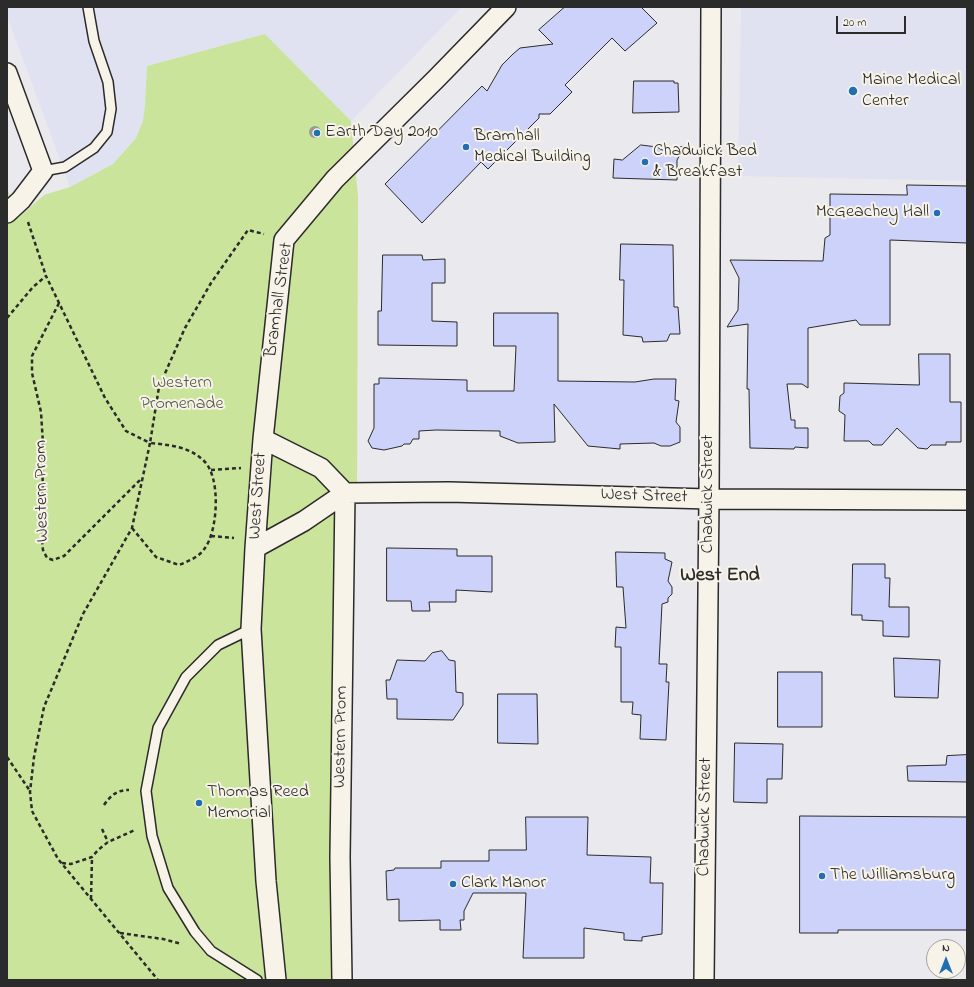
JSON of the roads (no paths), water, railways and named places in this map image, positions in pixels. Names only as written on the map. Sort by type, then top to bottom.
[{"type":"street","name":"Bramhall Street","points":[[263,440],[284,240],[335,179],[506,7]]},
{"type":"street","name":"Chadwick Street","points":[[704,980],[709,499],[711,7]]},
{"type":"street","points":[[7,73],[42,171],[20,200],[7,212]]},
{"type":"street","name":"West Street","points":[[255,548],[263,440],[321,468],[344,493]]},
{"type":"street","name":"West Street","points":[[255,548],[304,521],[344,493],[448,492],[709,499],[967,500]]},
{"type":"street","name":"Western Prom","points":[[342,980],[340,857],[344,493]]},
{"type":"street","points":[[255,548],[251,629],[266,881],[276,980]]},
{"type":"lane","points":[[42,171],[65,168],[94,148],[107,132],[111,109],[108,82],[94,41],[88,7]]},
{"type":"lane","points":[[251,629],[218,645],[186,677],[158,728],[146,791],[151,825],[168,888],[195,932],[211,950],[257,980]]},
{"type":"place","name":"Maine Medical Center","points":[[853,91]]},
{"type":"place","name":"Earth Day 2010","points":[[317,133]]},
{"type":"place","name":"Bramhall Medical Building","points":[[466,147]]},
{"type":"place","name":"Chadwick Bed & Breakfast","points":[[645,162]]},
{"type":"place","name":"McGeachey Hall","points":[[937,213]]},
{"type":"place","name":"Thomas Reed Memorial","points":[[199,803]]},
{"type":"place","name":"The Williamsburg","points":[[822,876]]},
{"type":"place","name":"Clark Manor","points":[[453,884]]},
{"type":"district","name":"West End","points":[[720,577]]},
{"type":"park label","name":"Western Promenade","points":[[182,394]]}]
